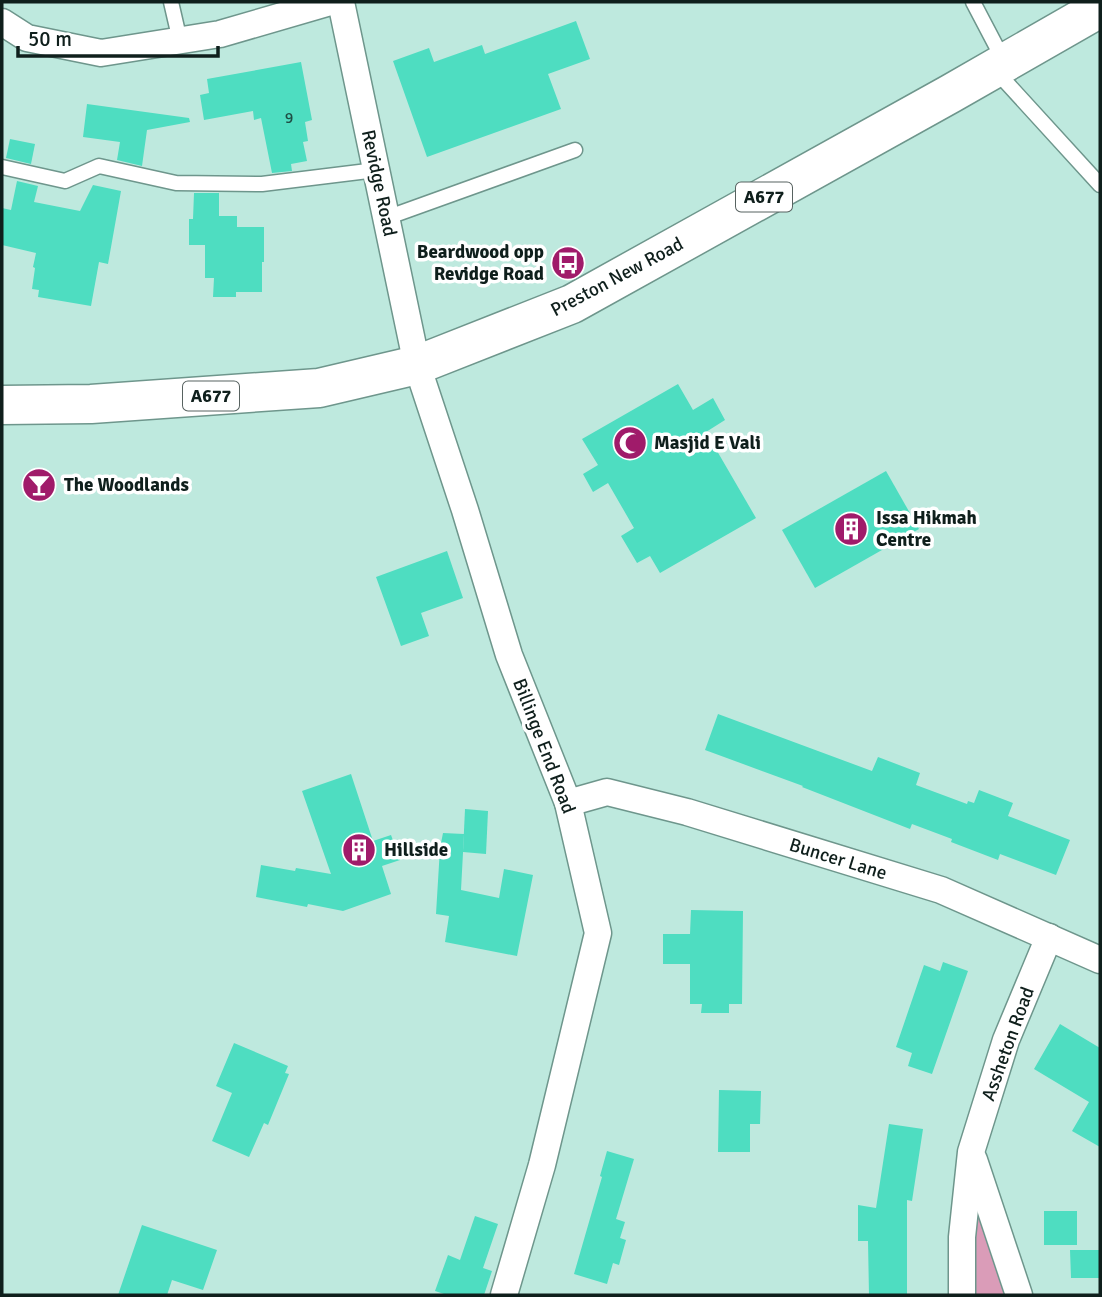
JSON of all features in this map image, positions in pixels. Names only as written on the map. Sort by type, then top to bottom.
[{"type":"highway","name":"Preston New Road","points":[[2,405],[91,404],[319,388],[417,365],[572,304],[1100,8]]},
{"type":"street","points":[[2,22],[27,38],[101,53],[220,34],[330,2]]},
{"type":"street","name":"Revidge Road","points":[[341,2],[417,365]]},
{"type":"street","name":"Billinge End Road","points":[[417,365],[509,655],[568,803],[597,933],[542,1165],[504,1295]]},
{"type":"street","name":"Buncer Lane","points":[[568,803],[607,792],[687,812],[942,890],[1100,960]]},
{"type":"street","name":"Assheton Road","points":[[962,1295],[961,1237],[971,1152],[1006,1040],[1049,937]]},
{"type":"street","points":[[971,1152],[1019,1295]]},
{"type":"lane","points":[[171,2],[180,41]]},
{"type":"lane","points":[[973,2],[1000,66],[1100,185]]},
{"type":"lane","points":[[386,218],[575,150]]},
{"type":"lane","points":[[2,167],[65,181],[99,166],[176,183],[262,184],[376,170]]},
{"type":"shaded area","points":[[982,1207],[1009,1295],[974,1295],[974,1210]]},
{"type":"building","points":[[576,21],[590,59],[548,74],[561,109],[427,157],[393,61],[429,48],[434,62],[482,45],[485,54]]},
{"type":"building","points":[[301,62],[312,120],[305,122],[308,141],[303,142],[307,161],[291,164],[292,171],[272,173],[261,118],[254,120],[253,111],[204,120],[200,95],[209,93],[207,79]]},
{"type":"building","points":[[87,104],[189,118],[190,122],[147,130],[142,166],[117,160],[120,142],[83,137]]},
{"type":"building","points":[[10,139],[35,144],[31,164],[6,158]]},
{"type":"building","points":[[17,181],[38,186],[34,202],[80,211],[93,185],[121,191],[108,264],[99,262],[91,306],[38,297],[39,290],[32,289],[36,253],[2,245],[2,208],[11,210]]},
{"type":"building","points":[[194,193],[219,193],[219,216],[237,216],[237,227],[264,227],[262,292],[236,292],[236,297],[213,297],[214,278],[205,278],[205,245],[189,245],[189,219],[193,219]]},
{"type":"building","points":[[678,384],[693,410],[713,398],[725,420],[706,432],[756,518],[660,573],[650,556],[637,563],[621,536],[634,528],[608,483],[593,492],[583,474],[598,465],[582,439]]},
{"type":"building","name":"Issa Hikmah Centre","points":[[886,471],[919,529],[815,588],[782,530]]},
{"type":"building","points":[[447,551],[463,598],[421,613],[429,636],[401,646],[376,577]]},
{"type":"building","points":[[718,714],[872,771],[878,757],[920,773],[916,785],[967,804],[968,801],[974,803],[979,790],[1013,803],[1008,816],[1070,840],[1056,875],[1000,854],[998,860],[912,824],[910,829],[705,750]]},
{"type":"building","name":"Hillside","points":[[351,774],[373,841],[391,835],[400,860],[382,866],[391,894],[343,911],[256,897],[261,865],[331,874],[302,791]]},
{"type":"building","points":[[465,809],[488,811],[486,854],[463,852]]},
{"type":"building","points":[[443,833],[464,834],[461,890],[499,898],[504,869],[533,875],[517,956],[445,942],[449,916],[436,914]]},
{"type":"building","points":[[691,910],[743,911],[742,1004],[729,1004],[729,1013],[701,1013],[702,1004],[690,1004],[690,964],[663,964],[663,934],[690,934]]},
{"type":"building","points":[[943,962],[968,971],[932,1074],[908,1066],[912,1053],[896,1047],[924,965],[940,971]]},
{"type":"building","points":[[1060,1024],[1100,1048],[1100,1147],[1072,1131],[1089,1102],[1034,1069]]},
{"type":"building","points":[[234,1043],[288,1066],[285,1073],[289,1074],[268,1125],[264,1123],[249,1157],[212,1141],[232,1093],[216,1086]]},
{"type":"building","points":[[719,1090],[761,1091],[760,1124],[750,1124],[750,1152],[718,1152]]},
{"type":"building","points":[[889,1124],[923,1129],[912,1201],[907,1200],[907,1295],[869,1295],[868,1241],[858,1241],[858,1205],[876,1208]]},
{"type":"building","points":[[607,1151],[634,1159],[616,1219],[625,1222],[620,1238],[626,1240],[619,1265],[613,1263],[607,1284],[574,1274]]},
{"type":"building","points":[[1044,1211],[1077,1211],[1077,1245],[1044,1245]]},
{"type":"building","points":[[475,1216],[498,1224],[483,1268],[492,1271],[484,1295],[447,1295],[435,1291],[448,1255],[460,1260]]},
{"type":"building","points":[[142,1225],[217,1250],[203,1290],[172,1280],[167,1295],[118,1295]]},
{"type":"building","points":[[1070,1250],[1100,1250],[1100,1278],[1071,1278]]},
{"type":"place","name":"Beardwood opp Revidge Road","points":[[568,263]]},
{"type":"place","name":"Masjid E Vali","points":[[630,443]]},
{"type":"place","name":"The Woodlands","points":[[39,485]]},
{"type":"place","name":"Issa Hikmah Centre","points":[[851,529]]},
{"type":"place","name":"Hillside","points":[[359,850]]}]
